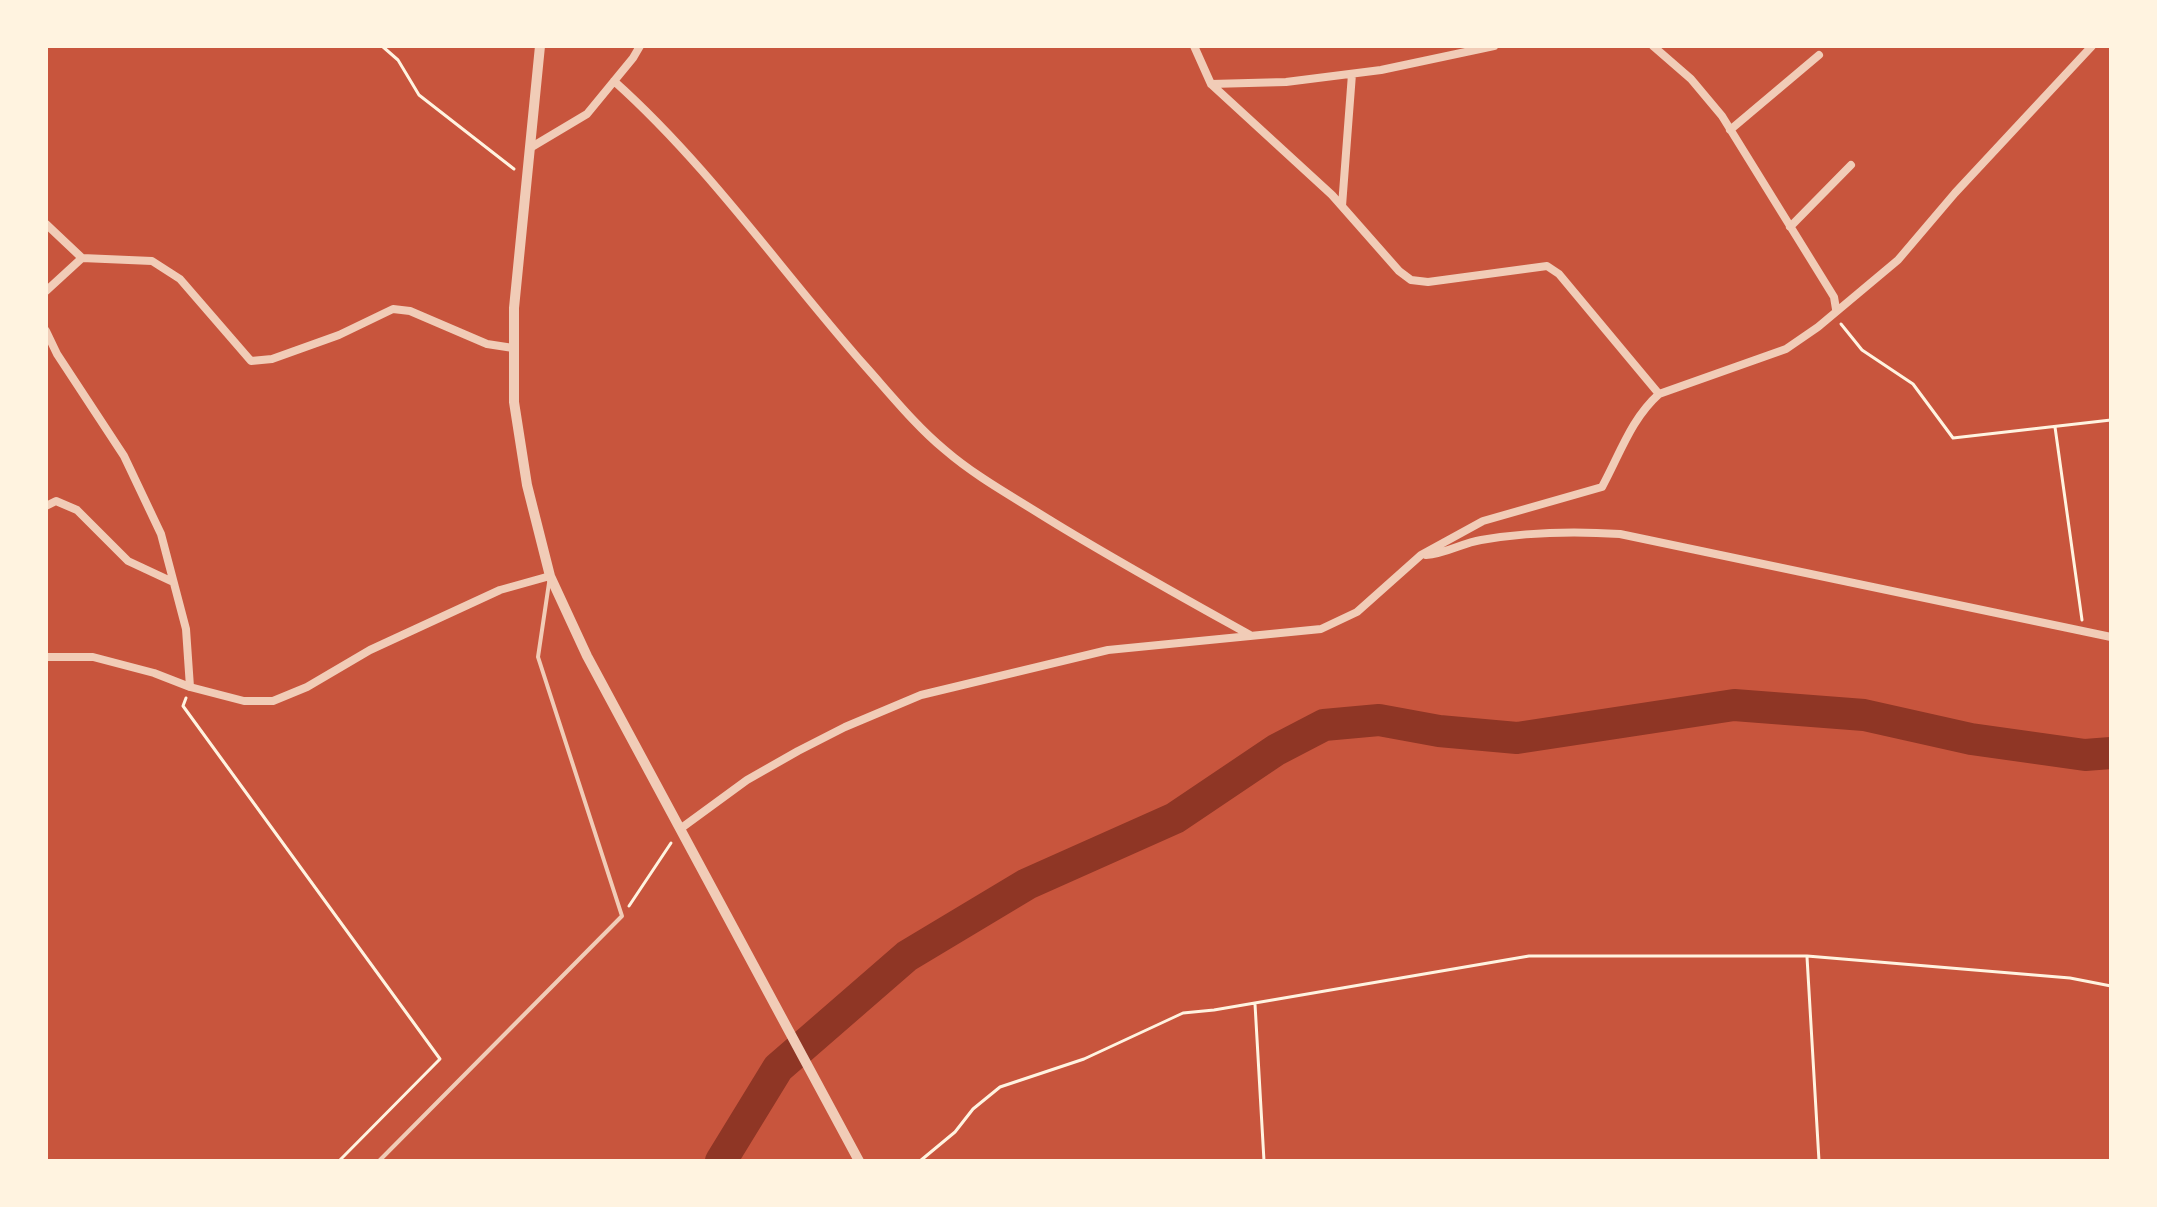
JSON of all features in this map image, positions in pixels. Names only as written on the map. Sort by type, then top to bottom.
[{"type":"street","points":[[540,46],[514,308],[514,402],[527,485],[550,576],[587,656],[857,1157]]},
{"type":"street","points":[[530,148],[587,114],[640,46]]},
{"type":"street","points":[[1194,46],[1211,84],[1342,206],[1399,271],[1411,280],[1428,282],[1547,266],[1559,274],[1659,394]]},
{"type":"street","points":[[1211,84],[1286,82],[1352,74],[1494,46]]},
{"type":"street","points":[[680,829],[747,780],[798,751],[921,695],[1108,650],[1321,629],[1357,612],[1421,555],[1483,521],[1602,487],[1644,407],[1659,394],[1786,349],[1818,327],[1898,260],[1955,193],[2092,46]]},
{"type":"street","points":[[1660,48],[1701,88],[1730,130],[1834,297],[1836,309]]},
{"type":"street","points":[[1730,130],[1819,55]]},
{"type":"street","points":[[1342,206],[1352,74]]},
{"type":"street","points":[[614,81],[711,181],[848,346],[945,450],[983,479],[1092,547],[1251,635]]},
{"type":"street","points":[[1790,227],[1851,165]]},
{"type":"street","points":[[46,224],[82,258],[152,261],[180,279],[251,361],[272,359],[339,335],[393,309],[410,311],[487,344],[513,348]]},
{"type":"street","points":[[46,291],[82,258]]},
{"type":"street","points":[[46,331],[57,354],[124,456],[161,534],[186,629],[190,687]]},
{"type":"street","points":[[46,506],[56,501],[77,510],[128,561],[173,582]]},
{"type":"street","points":[[1421,555],[1436,554],[1478,540],[1565,531],[1620,534],[2111,637]]},
{"type":"street","points":[[46,657],[93,657],[244,701],[273,701],[307,687],[370,650],[500,590],[550,576]]},
{"type":"lane","points":[[379,1161],[622,916],[538,657],[550,576]]},
{"type":"path","points":[[382,46],[398,60],[419,95],[527,179]]},
{"type":"path","points":[[1836,309],[1840,323],[1862,350],[1913,384],[1953,438],[2111,420]]},
{"type":"path","points":[[2055,427],[2084,632]]},
{"type":"path","points":[[190,687],[183,706],[440,1059],[339,1161]]},
{"type":"path","points":[[622,916],[680,829]]},
{"type":"path","points":[[920,1161],[955,1132],[973,1109],[1000,1087],[1084,1059],[1183,1013],[1255,1004],[1529,956],[1807,956],[2070,978],[2111,986]]},
{"type":"path","points":[[1807,956],[1819,1161]]},
{"type":"path","points":[[1255,1004],[1264,1161]]},
{"type":"waterway","points":[[721,1161],[778,1068],[907,956],[1027,884],[1175,818],[1276,750],[1324,725],[1379,720],[1439,731],[1517,738],[1734,705],[1864,715],[1971,739],[2085,755],[2111,753]]}]
